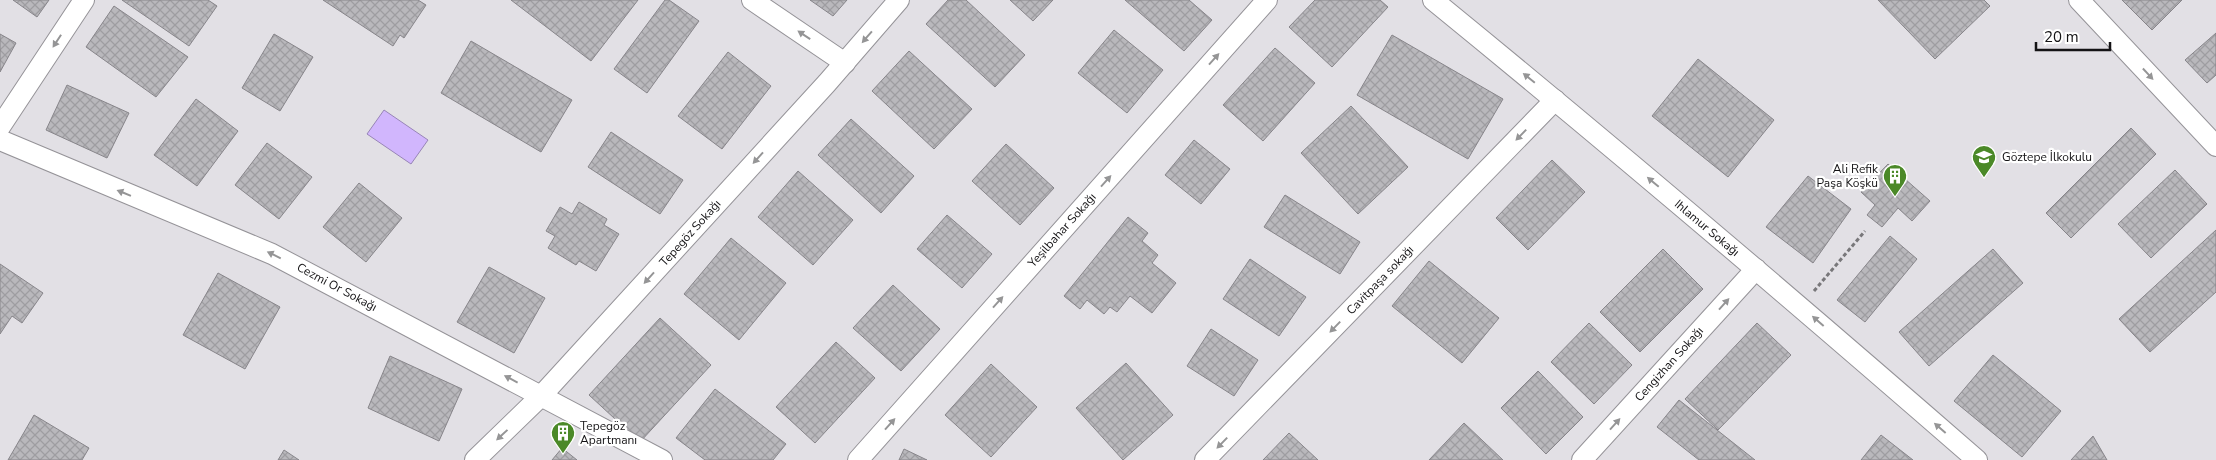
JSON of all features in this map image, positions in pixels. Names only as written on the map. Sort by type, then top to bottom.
[{"type":"street","points":[[0,127],[84,0]]},
{"type":"street","points":[[752,0],[845,63]]},
{"type":"street","name":"Tepegöz Sokağı","points":[[475,460],[542,395],[845,63],[899,0]]},
{"type":"street","name":"Yeşilbahar Sokağı","points":[[858,460],[1267,0]]},
{"type":"street","name":"Ihlamur Sokağı","points":[[1433,0],[1800,306],[1977,460]]},
{"type":"street","points":[[2079,0],[2216,146]]},
{"type":"street","name":"Cavitpaşa sokağı","points":[[1205,460],[1555,100]]},
{"type":"street","name":"Cezmi Or Sokağı","points":[[0,140],[272,254],[662,460]]},
{"type":"street","name":"Cengizhan Sokağı","points":[[1582,460],[1756,269]]},
{"type":"path","points":[[1800,306],[1865,231]]},
{"type":"shaded area","points":[[384,110],[428,140],[411,164],[367,134]]},
{"type":"building","points":[[13,0],[49,0],[37,17]]},
{"type":"building","points":[[122,0],[208,0],[217,6],[189,46]]},
{"type":"building","points":[[323,0],[418,0],[426,5],[404,38],[400,35],[393,46]]},
{"type":"building","points":[[511,0],[638,0],[591,61]]},
{"type":"building","points":[[665,0],[669,0],[699,21],[647,93],[614,69]]},
{"type":"building","points":[[810,0],[847,0],[833,16]]},
{"type":"building","points":[[948,0],[966,0],[1025,55],[995,87],[926,24]]},
{"type":"building","points":[[1010,0],[1053,0],[1033,21]]},
{"type":"building","points":[[1125,0],[1189,0],[1212,20],[1184,51]]},
{"type":"building","points":[[1315,0],[1380,0],[1388,7],[1332,67],[1289,27]]},
{"type":"building","points":[[1878,0],[1984,0],[1990,6],[1935,59]]},
{"type":"building","points":[[2122,0],[2182,0],[2152,30]]},
{"type":"building","points":[[114,6],[188,57],[156,97],[86,47]]},
{"type":"building","points":[[1114,30],[1163,70],[1127,113],[1078,73]]},
{"type":"building","points":[[2216,33],[2216,75],[2207,83],[2185,60]]},
{"type":"building","points":[[0,34],[16,43],[0,72]]},
{"type":"building","points":[[274,34],[313,57],[280,111],[242,88]]},
{"type":"building","points":[[1392,35],[1503,99],[1468,159],[1357,95]]},
{"type":"building","points":[[471,41],[572,100],[541,152],[441,93]]},
{"type":"building","points":[[1275,48],[1315,83],[1263,141],[1223,105]]},
{"type":"building","points":[[909,51],[972,109],[934,149],[872,91]]},
{"type":"building","points":[[728,52],[771,86],[722,149],[678,116]]},
{"type":"building","points":[[1698,59],[1774,120],[1728,177],[1652,116]]},
{"type":"building","points":[[67,85],[129,113],[107,158],[46,130]]},
{"type":"building","points":[[196,99],[238,131],[197,186],[154,155]]},
{"type":"building","points":[[1351,106],[1408,167],[1358,214],[1301,153]]},
{"type":"building","points":[[851,119],[914,176],[881,213],[818,155]]},
{"type":"building","points":[[2131,128],[2156,154],[2071,238],[2046,213]]},
{"type":"building","points":[[611,132],[683,180],[660,214],[588,167]]},
{"type":"building","points":[[1194,140],[1230,169],[1201,204],[1165,175]]},
{"type":"building","points":[[267,143],[312,177],[279,219],[235,185]]},
{"type":"building","points":[[1006,144],[1054,188],[1020,225],[972,181]]},
{"type":"building","points":[[1552,160],[1585,192],[1528,250],[1496,218]]},
{"type":"building","name":"Ali Refik Paşa Köşkü","points":[[1888,164],[1930,201],[1912,221],[1898,208],[1882,227],[1867,215],[1875,205],[1861,192]]},
{"type":"building","points":[[2175,170],[2207,204],[2151,258],[2118,224]]},
{"type":"building","points":[[798,171],[853,220],[813,265],[758,217]]},
{"type":"building","points":[[1808,176],[1851,209],[1813,263],[1766,227]]},
{"type":"building","points":[[359,183],[402,218],[366,262],[323,227]]},
{"type":"building","points":[[1285,195],[1360,242],[1340,274],[1264,227]]},
{"type":"building","points":[[579,202],[607,219],[604,225],[619,234],[596,271],[579,261],[576,265],[548,248],[555,236],[546,231],[560,207],[572,214]]},
{"type":"building","points":[[947,215],[992,254],[962,288],[917,249]]},
{"type":"building","points":[[1128,217],[1148,233],[1142,241],[1158,255],[1152,263],[1176,283],[1152,313],[1130,296],[1117,312],[1110,307],[1104,314],[1087,300],[1080,309],[1064,296]]},
{"type":"building","points":[[2216,230],[2216,292],[2150,352],[2119,319]]},
{"type":"building","points":[[1890,236],[1917,259],[1865,322],[1837,300]]},
{"type":"building","points":[[731,238],[786,283],[739,340],[684,294]]},
{"type":"building","points":[[1663,249],[1703,289],[1640,352],[1600,312]]},
{"type":"building","points":[[1993,249],[2023,283],[1929,366],[1899,332]]},
{"type":"building","points":[[1250,259],[1306,297],[1279,336],[1223,299]]},
{"type":"building","points":[[1429,261],[1499,318],[1462,363],[1392,306]]},
{"type":"building","points":[[0,264],[43,293],[22,323],[12,316],[0,334]]},
{"type":"building","points":[[489,267],[545,298],[514,353],[457,322]]},
{"type":"building","points":[[218,273],[280,307],[245,369],[183,335]]},
{"type":"building","points":[[893,285],[940,329],[901,371],[853,328]]},
{"type":"building","points":[[660,318],[711,365],[640,442],[589,395]]},
{"type":"building","points":[[1589,323],[1632,365],[1594,404],[1551,362]]},
{"type":"building","points":[[1757,323],[1791,355],[1718,430],[1685,399]]},
{"type":"building","points":[[1211,329],[1258,360],[1234,396],[1187,366]]},
{"type":"building","points":[[836,342],[875,378],[815,443],[776,407]]},
{"type":"building","points":[[1993,355],[2061,411],[2022,457],[1954,401]]},
{"type":"building","points":[[390,356],[462,389],[439,441],[368,408]]},
{"type":"building","points":[[1126,363],[1173,415],[1123,460],[1076,408]]},
{"type":"building","points":[[991,364],[1037,407],[991,457],[945,415]]},
{"type":"building","points":[[1538,371],[1583,417],[1546,454],[1501,408]]},
{"type":"building","points":[[715,389],[786,444],[773,460],[705,460],[676,438]]},
{"type":"building","points":[[1679,400],[1755,460],[1699,460],[1657,427]]},
{"type":"building","points":[[34,415],[89,448],[82,460],[8,460]]},
{"type":"building","points":[[1464,423],[1503,460],[1429,460]]},
{"type":"building","points":[[1289,433],[1318,460],[1263,460]]},
{"type":"building","points":[[1881,435],[1913,460],[1861,460]]},
{"type":"building","points":[[2093,436],[2107,460],[2071,460]]},
{"type":"building","name":"Tepegöz Apartmanı","points":[[562,448],[577,460],[552,460]]},
{"type":"building","points":[[904,449],[927,460],[899,460]]},
{"type":"building","points":[[284,450],[299,460],[278,460]]},
{"type":"place","name":"Göztepe İlkokulu","points":[[1984,178]]},
{"type":"place","name":"Ali Refik Paşa Köşkü","points":[[1895,197]]},
{"type":"place","name":"Tepegöz Apartmanı","points":[[563,454]]}]
